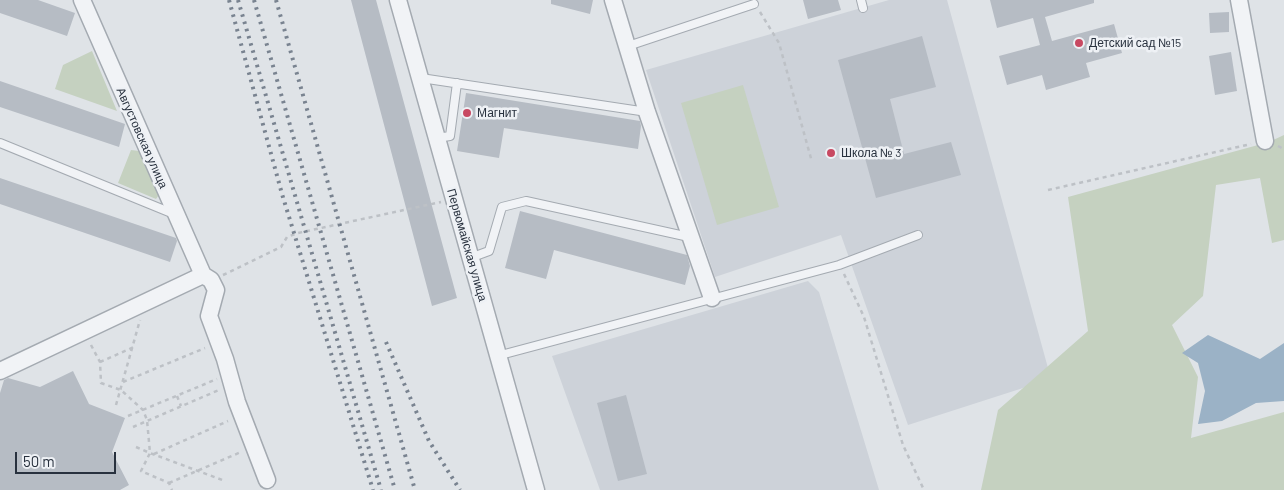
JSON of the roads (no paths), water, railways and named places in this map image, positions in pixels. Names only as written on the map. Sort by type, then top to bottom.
[{"type":"street","name":"Августовская улица","points":[[82,0],[176,215],[207,278]]},
{"type":"street","name":"Первомайская улица","points":[[398,0],[536,490]]},
{"type":"street","points":[[612,0],[628,46],[646,112],[712,298]]},
{"type":"street","points":[[1239,0],[1265,141]]},
{"type":"street","points":[[0,371],[207,278],[216,290],[209,316],[242,415],[267,480]]},
{"type":"lane","points":[[628,46],[754,4]]},
{"type":"lane","points":[[421,78],[567,102],[646,112]]},
{"type":"lane","points":[[437,138],[450,136],[456,83]]},
{"type":"lane","points":[[0,143],[176,215]]},
{"type":"lane","points":[[470,258],[489,251],[502,207],[526,201],[689,237]]},
{"type":"lane","points":[[498,356],[839,265],[918,235]]},
{"type":"water","points":[[1208,335],[1260,359],[1284,343],[1284,401],[1256,403],[1222,421],[1198,424],[1205,391],[1198,363],[1182,353]]},
{"type":"railway","points":[[229,0],[282,194],[373,490]]},
{"type":"railway","points":[[238,0],[381,490]]},
{"type":"railway","points":[[254,0],[395,490]]},
{"type":"railway","points":[[276,0],[415,490]]},
{"type":"railway","points":[[386,342],[429,441],[460,490]]},
{"type":"place","name":"Детский сад №15","points":[[1079,43]]},
{"type":"place","name":"Магнит","points":[[467,113]]},
{"type":"place","name":"Школа № 3","points":[[831,153]]}]
